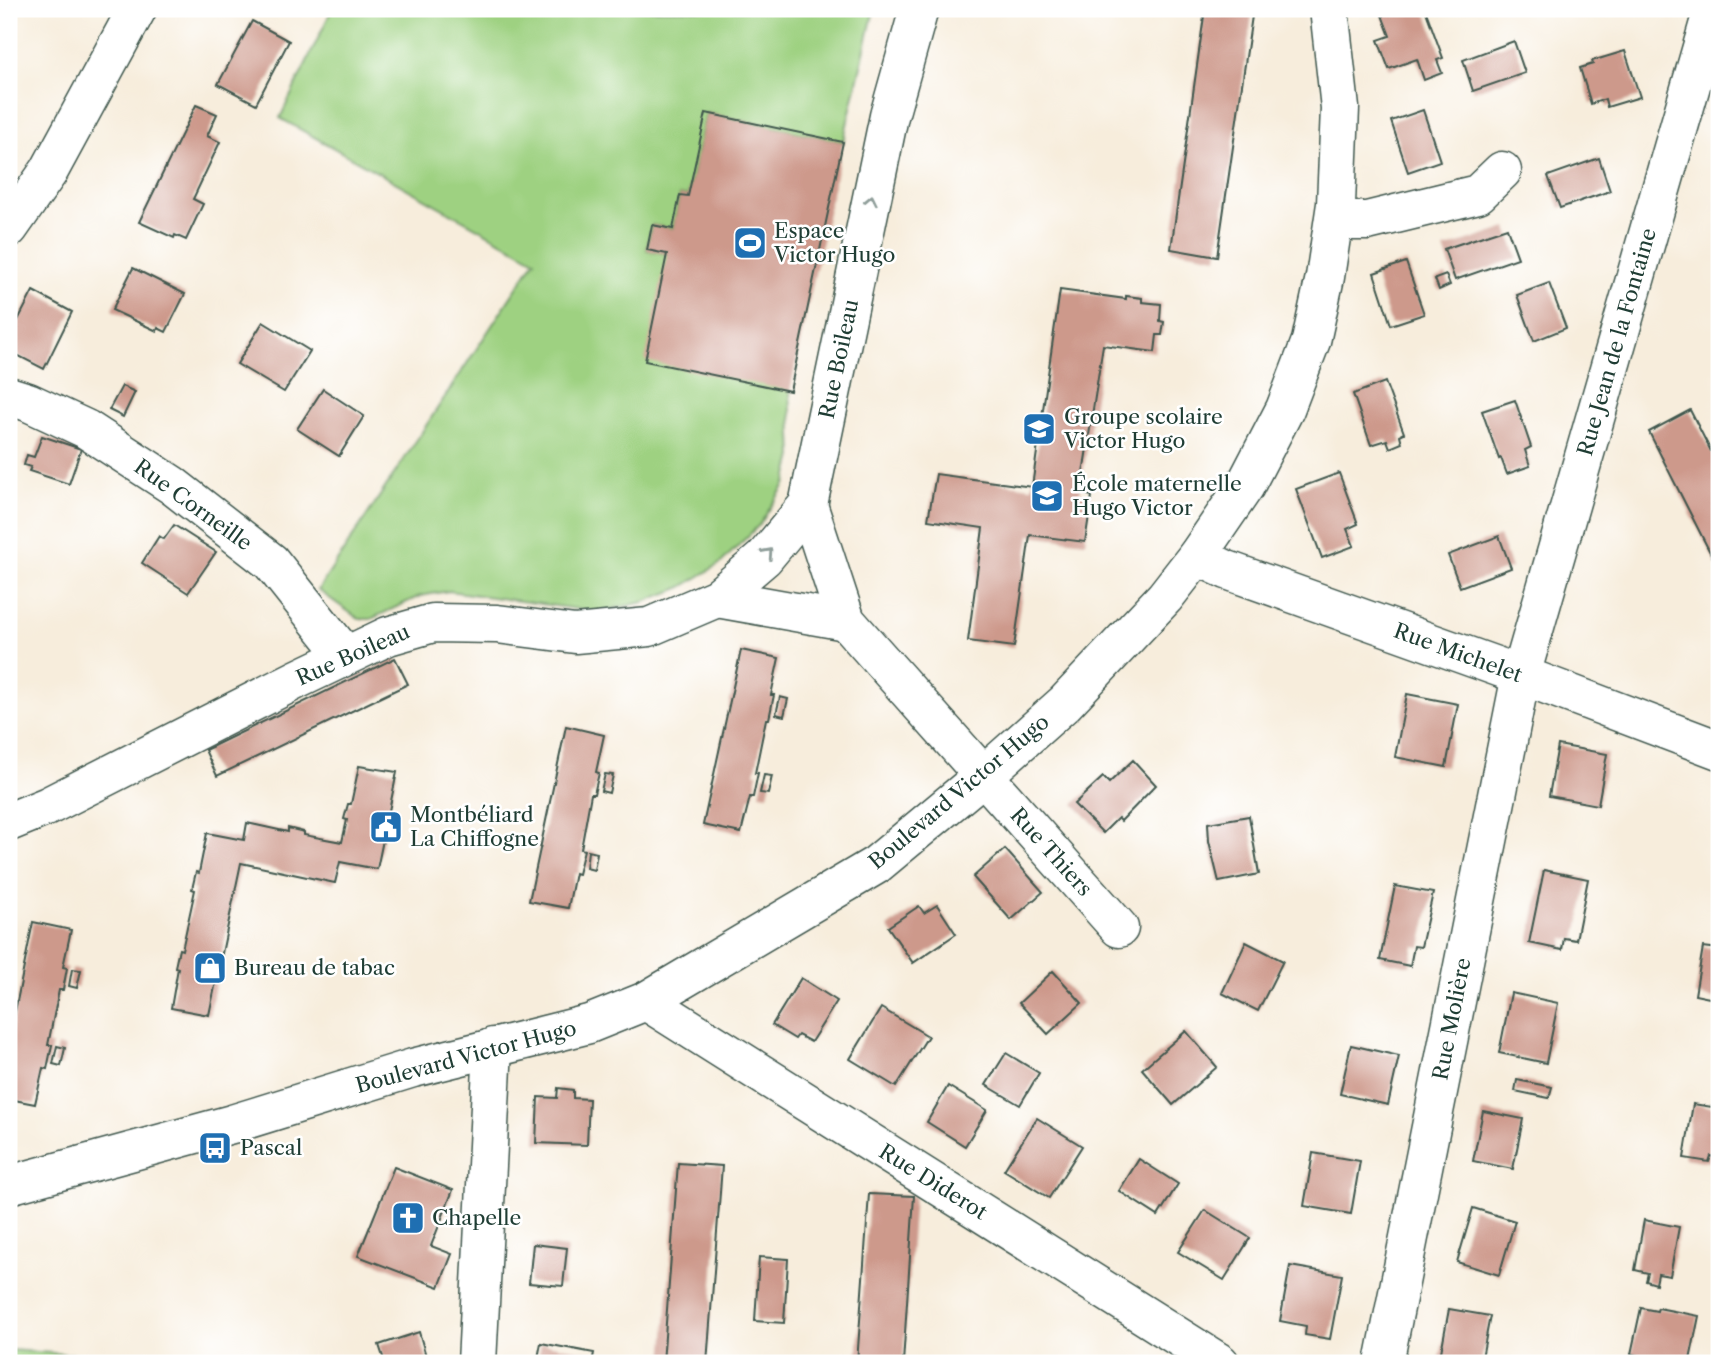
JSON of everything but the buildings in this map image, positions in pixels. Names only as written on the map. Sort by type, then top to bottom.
[{"type":"street","points":[[9,228],[49,171],[137,9]]},
{"type":"street","name":"Rue Boileau","points":[[9,822],[48,806],[388,636],[433,622],[497,624],[575,634],[649,628],[717,598],[764,558],[808,505],[889,116],[919,9]]},
{"type":"street","name":"Boulevard Victor Hugo","points":[[9,1185],[232,1124],[413,1068],[589,1024],[646,1000],[876,865],[1065,703],[1165,597],[1245,486],[1285,409],[1311,341],[1325,277],[1336,204],[1340,108],[1329,9]]},
{"type":"street","name":"Rue Jean de la Fontaine","points":[[1521,675],[1713,9]]},
{"type":"street","points":[[1334,221],[1367,221],[1478,194],[1502,171]]},
{"type":"street","name":"Rue Corneille","points":[[9,396],[86,429],[173,485],[271,562],[345,656]]},
{"type":"street","name":"Rue Boileau","points":[[808,505],[846,621],[983,776]]},
{"type":"street","name":"Rue Michelet","points":[[1197,556],[1227,570],[1521,675],[1719,750]]},
{"type":"street","points":[[717,598],[846,621]]},
{"type":"street","name":"Rue Molière","points":[[1384,1363],[1521,675]]},
{"type":"street","name":"Rue Thiers","points":[[983,776],[1119,928]]},
{"type":"street","name":"Rue Diderot","points":[[646,1000],[1220,1363]]},
{"type":"street","points":[[477,1363],[493,1047]]},
{"type":"green space","points":[[332,9],[874,10],[843,142],[706,113],[688,196],[680,195],[673,229],[652,225],[647,250],[667,254],[790,391],[793,456],[786,483],[760,524],[721,563],[682,587],[644,602],[598,612],[449,591],[420,596],[371,619],[359,619],[318,590],[535,260],[280,118]]},
{"type":"green space","points":[[9,1350],[196,1363],[9,1363]]},
{"type":"place","name":"Espace Victor Hugo","points":[[750,243]]},
{"type":"place","name":"Groupe scolaire Victor Hugo","points":[[1039,429]]},
{"type":"place","name":"École maternelle Hugo Victor","points":[[1047,496]]},
{"type":"place","name":"Montbéliard La Chiffogne","points":[[386,827]]},
{"type":"place","name":"Bureau de tabac","points":[[210,968]]},
{"type":"place","name":"Pascal","points":[[215,1148]]},
{"type":"place","name":"Chapelle","points":[[408,1218]]}]
